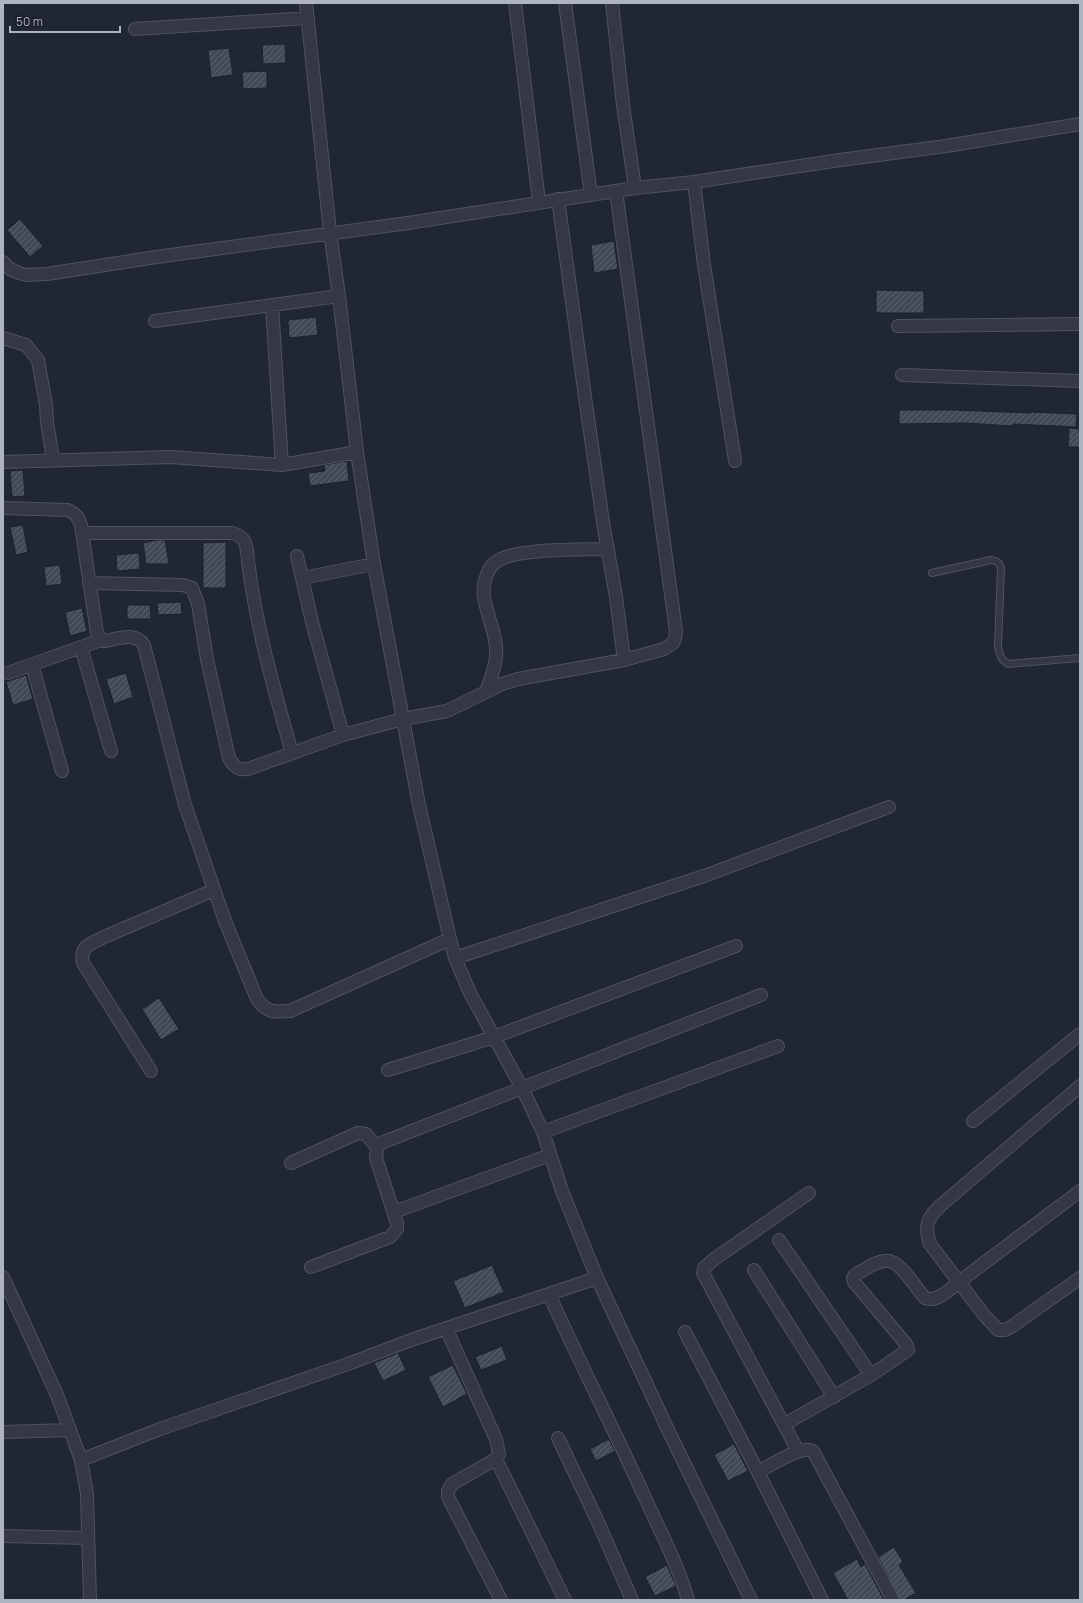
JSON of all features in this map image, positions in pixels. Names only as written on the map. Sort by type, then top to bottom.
[{"type":"street","points":[[306,3],[330,232],[357,452],[374,564],[428,853],[455,958],[470,993],[522,1088],[543,1132],[562,1191],[597,1278],[669,1432],[751,1600]]},
{"type":"street","points":[[515,3],[539,202]]},
{"type":"street","points":[[565,3],[591,195]]},
{"type":"street","points":[[612,3],[634,188]]},
{"type":"street","points":[[135,29],[308,18]]},
{"type":"street","points":[[3,262],[10,269],[19,273],[27,275],[47,274],[330,232],[408,223],[634,188],[694,182],[946,146],[1080,124]]},
{"type":"street","points":[[694,182],[704,265],[735,461]]},
{"type":"street","points":[[89,583],[183,585],[192,588],[198,604],[207,659],[229,758],[236,768],[241,770],[248,769],[343,735],[403,719],[447,711],[502,684],[518,679],[624,660],[669,647],[675,639],[676,631],[616,191]]},
{"type":"street","points":[[558,199],[624,660]]},
{"type":"street","points":[[155,321],[339,296]]},
{"type":"street","points":[[272,305],[282,465]]},
{"type":"street","points":[[898,326],[1080,324]]},
{"type":"street","points":[[3,338],[26,345],[38,360],[46,405],[53,460]]},
{"type":"street","points":[[902,375],[1080,380]]},
{"type":"street","points":[[3,462],[171,457],[282,465],[357,452]]},
{"type":"street","points":[[3,508],[68,510],[79,518],[95,629],[100,640]]},
{"type":"street","points":[[82,533],[232,533],[239,534],[244,539],[263,647],[292,753]]},
{"type":"street","points":[[486,692],[496,657],[496,648],[484,597],[484,585],[492,567],[498,560],[507,556],[521,553],[608,549]]},
{"type":"street","points":[[297,556],[312,622],[343,735]]},
{"type":"street","points":[[302,578],[374,564]]},
{"type":"street","points":[[8,673],[100,640],[104,641],[136,637],[144,645],[185,805],[214,890],[257,999],[262,1006],[269,1011],[290,1011],[450,938]]},
{"type":"street","points":[[81,647],[111,751]]},
{"type":"street","points":[[32,665],[62,771]]},
{"type":"street","points":[[455,958],[704,876],[889,807]]},
{"type":"street","points":[[150,1071],[83,963],[81,956],[83,950],[88,945],[104,937],[214,890]]},
{"type":"street","points":[[388,1070],[494,1036],[736,946]]},
{"type":"street","points":[[311,1267],[390,1237],[397,1229],[394,1212],[376,1158],[377,1148],[381,1143],[762,995]]},
{"type":"street","points":[[973,1121],[1080,1034]]},
{"type":"street","points":[[543,1132],[778,1046]]},
{"type":"street","points":[[1080,1086],[940,1206],[929,1220],[926,1235],[930,1244],[984,1315],[998,1330],[1002,1331],[1011,1327],[1080,1278]]},
{"type":"street","points":[[291,1162],[358,1133],[366,1134],[377,1148]]},
{"type":"street","points":[[394,1212],[550,1155]]},
{"type":"street","points":[[784,1424],[871,1375],[908,1350],[907,1346],[854,1282],[853,1278],[855,1275],[882,1261],[892,1261],[900,1267],[921,1294],[929,1300],[939,1297],[1080,1191]]},
{"type":"street","points":[[798,1451],[703,1273],[704,1268],[713,1260],[809,1193]]},
{"type":"street","points":[[779,1240],[871,1375]]},
{"type":"street","points":[[754,1270],[834,1397]]},
{"type":"street","points":[[3,1277],[57,1396],[81,1460],[87,1494],[90,1600]]},
{"type":"street","points":[[81,1460],[160,1429],[446,1328],[597,1278]]},
{"type":"street","points":[[549,1294],[576,1354],[627,1457],[677,1568],[688,1600]]},
{"type":"street","points":[[446,1328],[496,1439],[499,1454],[496,1459],[452,1484],[448,1491],[453,1507],[501,1600]]},
{"type":"street","points":[[685,1332],[758,1472],[822,1600]]},
{"type":"street","points":[[3,1432],[70,1430]]},
{"type":"street","points":[[558,1438],[598,1522],[632,1600]]},
{"type":"street","points":[[758,1472],[798,1451],[810,1449],[817,1455],[893,1600]]},
{"type":"street","points":[[496,1459],[565,1600]]},
{"type":"street","points":[[3,1536],[88,1538]]},
{"type":"lane","points":[[932,573],[991,560],[996,561],[1002,568],[998,647],[1003,661],[1008,664],[1080,658]]},
{"type":"building","points":[[285,44],[286,63],[263,64],[262,45]]},
{"type":"building","points":[[229,48],[233,75],[211,78],[208,50]]},
{"type":"building","points":[[267,71],[267,88],[243,89],[242,72]]},
{"type":"building","points":[[20,219],[43,246],[30,257],[7,230]]},
{"type":"building","points":[[614,241],[618,269],[594,273],[591,245]]},
{"type":"building","points":[[876,290],[924,291],[924,313],[876,313]]},
{"type":"building","points":[[316,317],[318,335],[289,338],[288,320]]},
{"type":"building","points":[[899,410],[954,410],[1077,414],[1076,427],[1013,424],[1013,426],[965,423],[899,424]]},
{"type":"building","points":[[1069,428],[1080,429],[1080,447],[1068,447]]},
{"type":"building","points":[[347,461],[349,481],[310,486],[308,473],[325,471],[324,465]]},
{"type":"building","points":[[23,470],[25,496],[12,497],[10,471]]},
{"type":"building","points":[[23,525],[28,552],[16,555],[10,527]]},
{"type":"building","points":[[165,540],[169,564],[146,564],[143,543]]},
{"type":"building","points":[[226,542],[226,588],[203,588],[203,543]]},
{"type":"building","points":[[139,553],[140,569],[117,571],[116,555]]},
{"type":"building","points":[[60,565],[62,584],[46,586],[44,567]]},
{"type":"building","points":[[181,602],[182,614],[158,615],[157,603]]},
{"type":"building","points":[[127,605],[150,605],[151,619],[127,619]]},
{"type":"building","points":[[82,608],[87,631],[70,636],[65,612]]},
{"type":"building","points":[[126,673],[133,697],[114,704],[106,679]]},
{"type":"building","points":[[26,675],[33,699],[13,705],[6,682]]},
{"type":"building","points":[[159,998],[179,1029],[161,1040],[142,1009]]},
{"type":"building","points":[[492,1265],[504,1292],[465,1308],[453,1281]]},
{"type":"building","points":[[502,1346],[507,1360],[481,1370],[475,1357]]},
{"type":"building","points":[[398,1353],[406,1370],[383,1381],[374,1363]]},
{"type":"building","points":[[453,1365],[467,1394],[443,1407],[428,1377]]},
{"type":"building","points":[[609,1439],[615,1451],[596,1461],[590,1449]]},
{"type":"building","points":[[734,1444],[748,1471],[728,1481],[714,1455]]},
{"type":"building","points":[[894,1547],[903,1562],[899,1565],[916,1593],[904,1600],[900,1600],[878,1557]]},
{"type":"building","points":[[857,1559],[861,1567],[865,1564],[884,1600],[848,1600],[833,1573]]},
{"type":"building","points":[[667,1565],[676,1586],[655,1596],[645,1577]]}]
